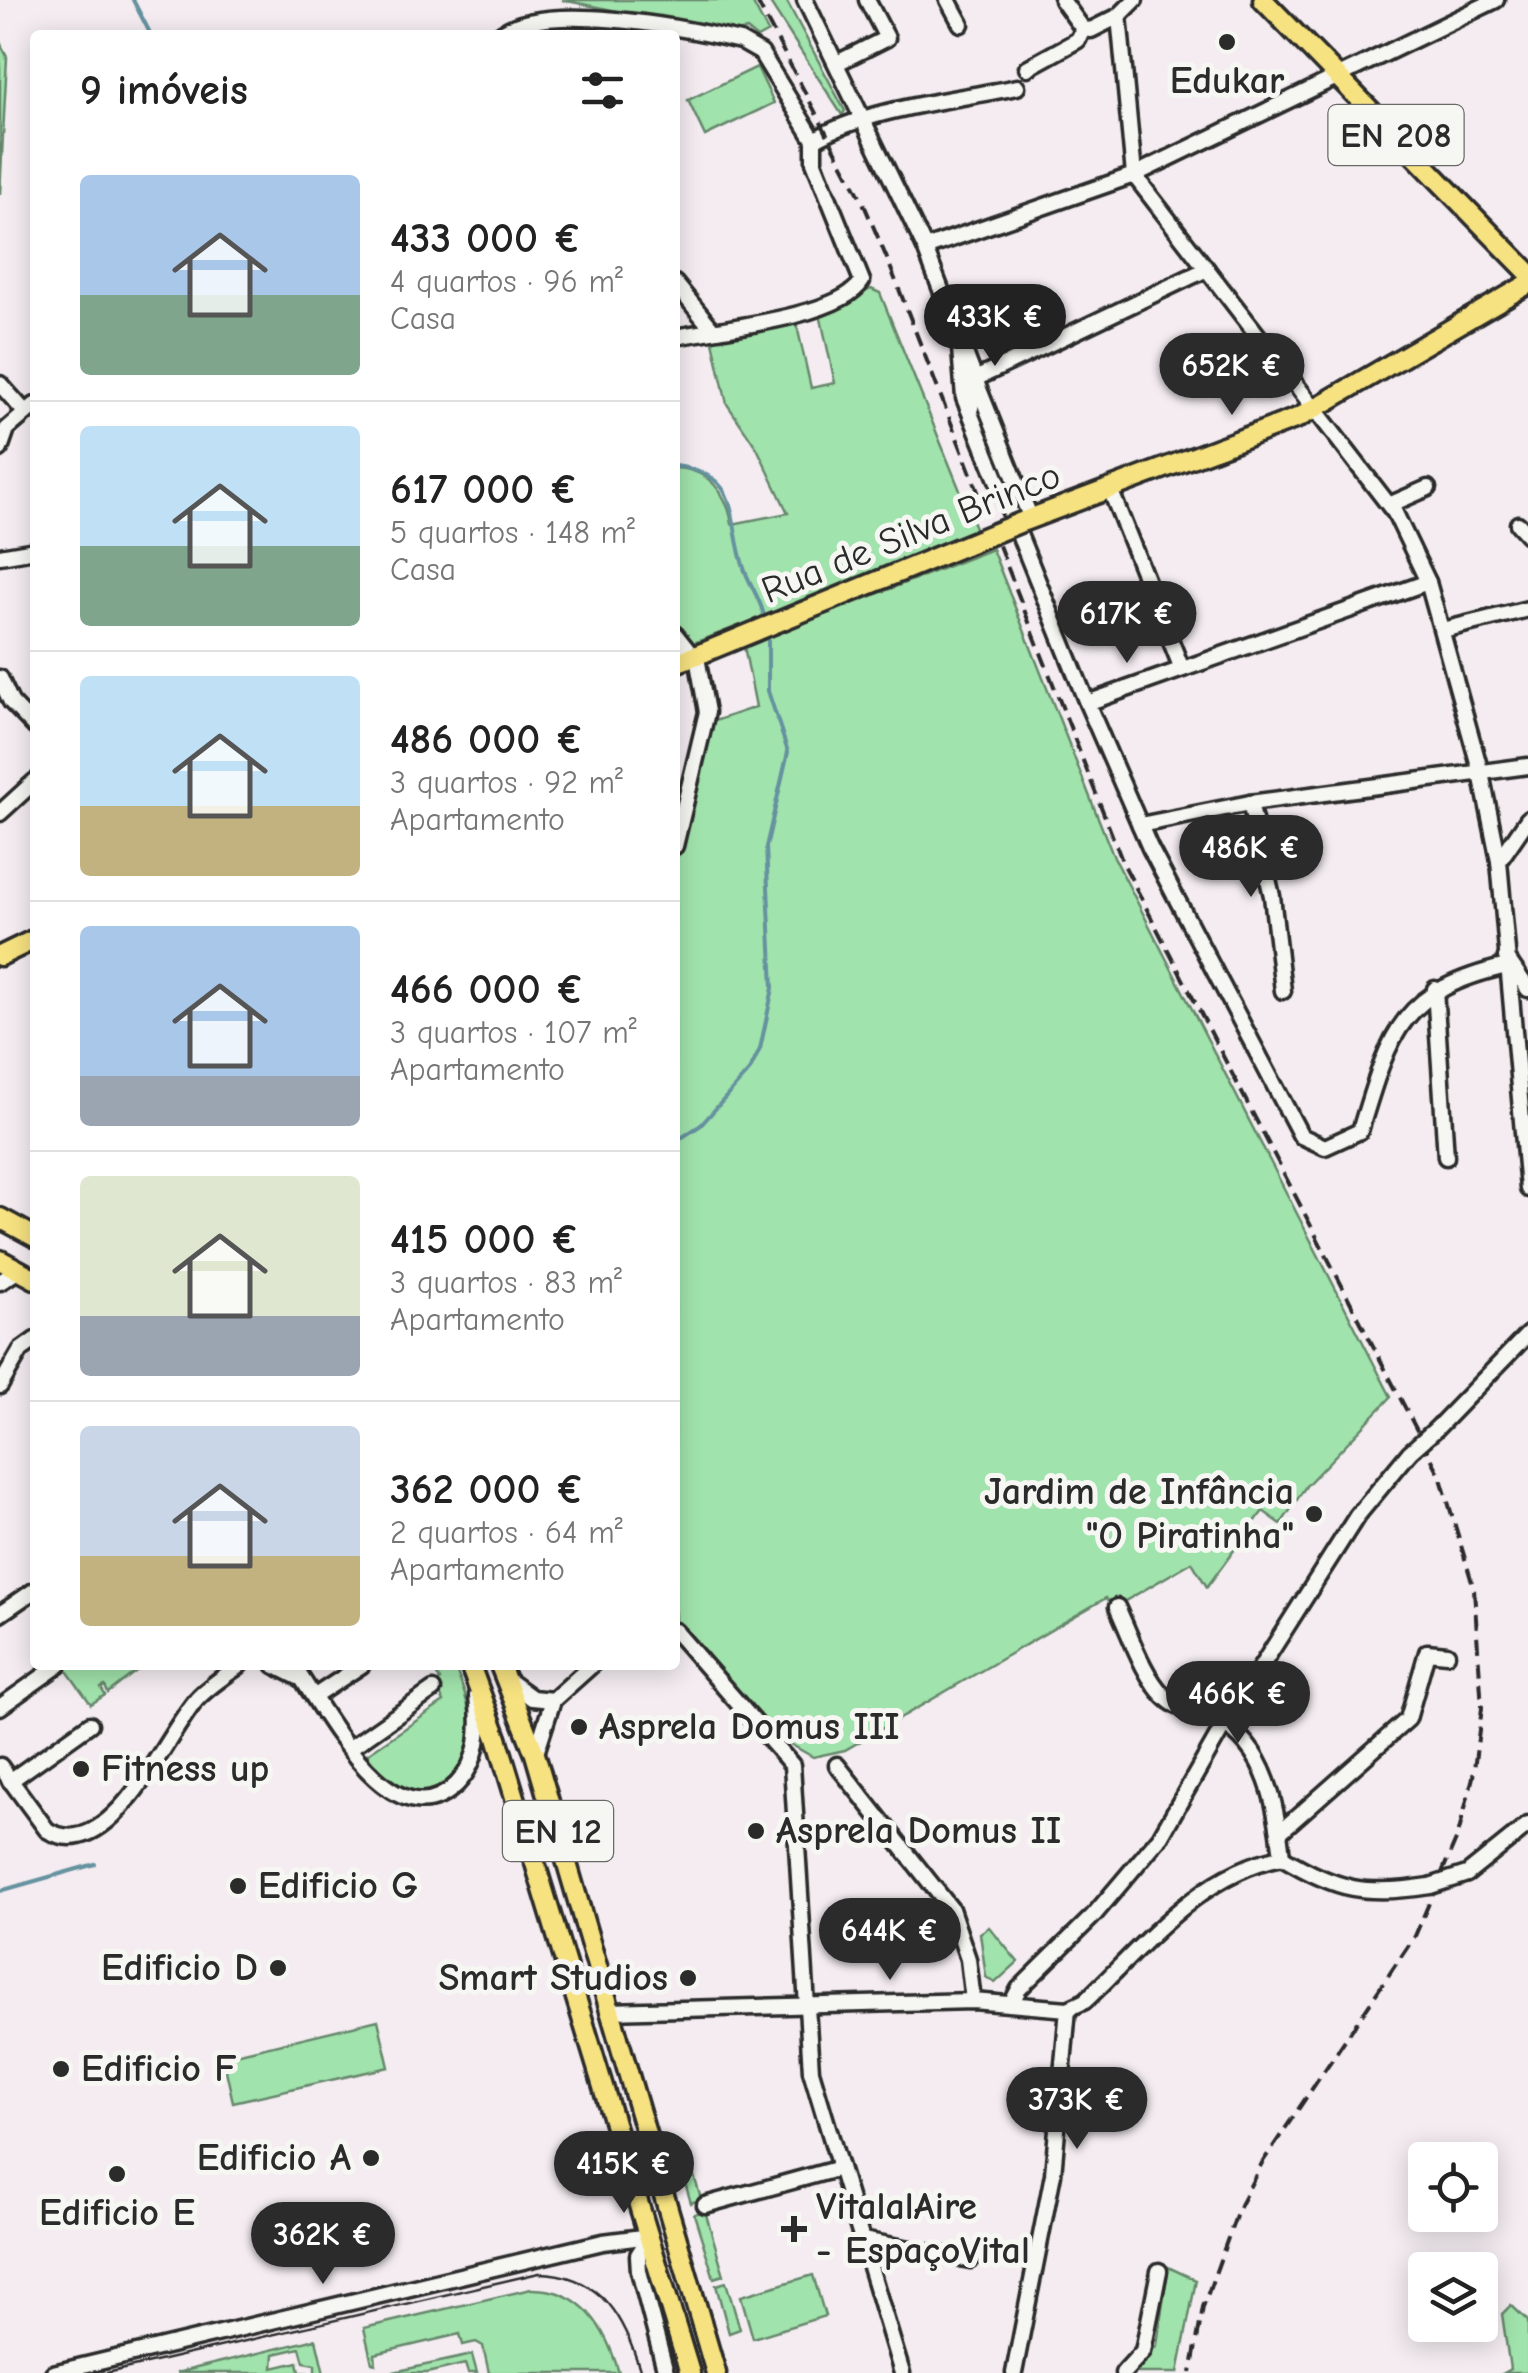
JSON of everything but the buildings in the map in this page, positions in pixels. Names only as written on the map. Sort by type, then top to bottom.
[{"type":"main road","name":"EN 208","points":[[1263,0],[1528,272]]},
{"type":"main road","name":"Rua de Silva Brinco","points":[[680,661],[1313,409],[1528,284]]},
{"type":"main road","points":[[0,956],[29,942]]},
{"type":"main road","points":[[0,1218],[30,1233]]},
{"type":"main road","points":[[0,1260],[27,1274]]},
{"type":"main road","name":"EN 12","points":[[473,1670],[690,2373]]},
{"type":"main road","name":"EN 12","points":[[503,1672],[536,1754],[716,2373]]},
{"type":"main road","points":[[577,2002],[596,2009],[607,2006]]},
{"type":"main road","points":[[588,2039],[593,2017],[607,2006]]},
{"type":"main road","points":[[650,2236],[673,2254],[692,2318],[705,2336]]},
{"type":"street","points":[[805,0],[925,248],[1027,520]]},
{"type":"street","points":[[837,63],[887,38],[867,0]]},
{"type":"street","points":[[948,0],[961,24]]},
{"type":"street","points":[[1062,0],[1082,29],[1091,30],[1119,16],[1136,0]]},
{"type":"street","points":[[925,248],[1134,175],[1496,0]]},
{"type":"street","points":[[506,30],[522,18],[562,5],[740,41],[761,53],[814,140],[814,162],[862,281],[856,290],[816,309],[680,336]]},
{"type":"street","points":[[1119,16],[1134,175],[1389,505],[1428,582],[1481,773],[1498,861],[1528,1189]]},
{"type":"street","points":[[1027,68],[1078,40],[1082,29]]},
{"type":"street","points":[[814,140],[836,127],[1017,88]]},
{"type":"street","points":[[975,379],[1206,269]]},
{"type":"street","points":[[680,290],[713,330]]},
{"type":"street","points":[[959,336],[964,398],[1088,704],[1140,824],[1301,1136],[1325,1147],[1360,1131],[1394,1038],[1410,1011],[1435,989],[1506,961]]},
{"type":"street","points":[[970,409],[975,379]]},
{"type":"street","points":[[0,384],[30,408],[7,429],[0,449]]},
{"type":"street","points":[[1389,505],[1428,488]]},
{"type":"street","points":[[1110,489],[1182,669]]},
{"type":"street","points":[[0,556],[30,551]]},
{"type":"street","points":[[1088,704],[1428,582]]},
{"type":"street","points":[[1442,630],[1528,609]]},
{"type":"street","points":[[680,638],[700,654],[706,712],[680,824]]},
{"type":"street","points":[[0,678],[11,702],[30,722]]},
{"type":"street","points":[[1140,824],[1250,803],[1528,766]]},
{"type":"street","points":[[0,812],[30,786]]},
{"type":"street","points":[[1250,803],[1272,896],[1283,990]]},
{"type":"street","points":[[1498,861],[1528,819]]},
{"type":"street","points":[[1506,961],[1528,989]]},
{"type":"street","points":[[1435,989],[1446,1156]]},
{"type":"street","points":[[0,1282],[27,1274]]},
{"type":"street","points":[[1012,2002],[1018,1989],[1093,1916],[1160,1837],[1224,1725],[1356,1516],[1410,1452],[1528,1334]]},
{"type":"street","points":[[0,1386],[20,1350],[30,1343]]},
{"type":"street","points":[[1511,1353],[1528,1354]]},
{"type":"street","points":[[0,1614],[30,1593]]},
{"type":"street","points":[[1116,1607],[1162,1695],[1177,1706],[1235,1731],[1262,1770],[1280,1832],[1282,1857]]},
{"type":"street","points":[[680,1637],[792,1765],[811,2071],[902,2373]]},
{"type":"street","points":[[1280,1832],[1408,1720],[1427,1652],[1447,1654]]},
{"type":"street","points":[[0,1707],[52,1670]]},
{"type":"street","points":[[0,1766],[37,1819],[56,1836],[86,1836],[100,1830],[195,1701],[234,1670]]},
{"type":"street","points":[[285,1670],[304,1680]]},
{"type":"street","points":[[297,1670],[380,1786],[414,1801],[446,1792],[469,1768],[477,1748],[472,1670]]},
{"type":"street","points":[[315,1696],[354,1670]]},
{"type":"street","points":[[536,1754],[553,1700],[586,1670]]},
{"type":"street","points":[[503,1672],[532,1698],[553,1700]]},
{"type":"street","points":[[350,1748],[433,1690]]},
{"type":"street","points":[[10,1781],[90,1724]]},
{"type":"street","points":[[837,1765],[951,1909],[968,1959],[973,2001]]},
{"type":"street","points":[[607,2006],[808,2008],[973,2001],[1068,2008],[1085,2001],[1194,1898],[1243,1866],[1282,1857],[1326,1883],[1389,1892],[1430,1886],[1467,1874],[1528,1826]]},
{"type":"street","points":[[1014,2373],[1053,2174],[1068,2008]]},
{"type":"street","points":[[705,2205],[840,2168]]},
{"type":"street","points":[[53,2373],[603,2242],[650,2236]]},
{"type":"street","points":[[650,2236],[638,2255],[639,2272],[666,2373]]},
{"type":"street","points":[[862,2240],[970,2260]]},
{"type":"street","points":[[1123,2373],[1143,2351],[1159,2271]]},
{"type":"green space","points":[[562,0],[751,0],[768,32],[757,38],[747,30],[728,33]]},
{"type":"green space","points":[[768,0],[786,0],[845,111],[842,115]]},
{"type":"green space","points":[[0,42],[7,57],[0,194]]},
{"type":"green space","points":[[757,67],[774,103],[705,136],[688,100]]},
{"type":"green space","points":[[871,289],[880,293],[978,535],[694,643],[680,628],[680,468],[698,473],[714,485],[726,502],[732,524],[788,513],[757,448],[727,404],[712,337],[795,317],[811,388],[835,383],[820,314]]},
{"type":"green space","points":[[992,549],[1112,853],[1391,1397],[1306,1486],[1281,1524],[1263,1511],[1207,1587],[1192,1562],[1113,1608],[1106,1598],[845,1750],[813,1757],[776,1736],[680,1628],[680,844],[706,724],[756,707],[744,646]]},
{"type":"green space","points":[[66,1670],[138,1670],[108,1693],[105,1686],[101,1688],[105,1695],[91,1704]]},
{"type":"green space","points":[[433,1670],[456,1670],[465,1694],[471,1725],[464,1758],[456,1773],[431,1791],[401,1790],[385,1779],[367,1754],[444,1702],[436,1686],[440,1680]]},
{"type":"green space","points":[[989,1927],[1018,1962],[995,1983],[986,1977],[980,1933]]},
{"type":"green space","points":[[378,2020],[389,2067],[233,2102],[223,2057]]},
{"type":"green space","points":[[689,2159],[701,2199],[691,2203],[679,2162]]},
{"type":"green space","points":[[705,2211],[724,2275],[714,2278],[694,2214]]},
{"type":"green space","points":[[1168,2267],[1196,2280],[1178,2373],[1133,2373],[1157,2345]]},
{"type":"green space","points":[[813,2275],[825,2316],[753,2338],[741,2296]]},
{"type":"green space","points":[[726,2282],[740,2329],[729,2333],[716,2285]]},
{"type":"green space","points":[[531,2289],[565,2296],[590,2314],[607,2341],[619,2373],[489,2373],[483,2346],[476,2342],[463,2345],[460,2334],[375,2354],[376,2364],[372,2363],[364,2328]]},
{"type":"green space","points":[[1511,2305],[1528,2321],[1528,2373],[1503,2373],[1510,2369],[1502,2314]]},
{"type":"green space","points":[[316,2339],[324,2373],[315,2373],[315,2364],[304,2362],[300,2348],[274,2354],[273,2368],[298,2362],[300,2372],[309,2373],[176,2373]]},
{"type":"green space","points":[[472,2355],[477,2373],[468,2373],[465,2364],[427,2373],[389,2373]]},
{"type":"waterway","points":[[133,0],[148,30]]},
{"type":"waterway","points":[[680,467],[712,478],[722,488],[743,565],[764,616]]},
{"type":"waterway","points":[[680,1139],[701,1125],[750,1070],[760,1049],[773,988],[766,847],[788,752],[768,691],[768,636]]},
{"type":"waterway","points":[[0,1891],[95,1864]]},
{"type":"tram line","points":[[107,2373],[539,2273],[561,2275],[595,2291],[618,2318],[641,2373]]},
{"type":"railway","points":[[756,0],[862,200],[888,261],[1123,863],[1440,1475],[1474,1589],[1482,1708],[1473,1777],[1458,1835],[1415,1936],[1262,2163],[1240,2205],[1203,2307],[1191,2373]]},
{"type":"place","name":"Edukar","points":[[1227,42]]},
{"type":"place","name":"Jardim de Infância \"O Piratinha\"","points":[[1314,1514]]},
{"type":"place","name":"Asprela Domus III","points":[[579,1727]]},
{"type":"place","name":"Fitness up","points":[[81,1769]]},
{"type":"place","name":"Asprela Domus II","points":[[756,1831]]},
{"type":"place","name":"Edificio G","points":[[238,1886]]},
{"type":"place","name":"Edificio D","points":[[278,1968]]},
{"type":"place","name":"Smart Studios","points":[[688,1978]]},
{"type":"place","name":"Edificio F","points":[[61,2069]]},
{"type":"place","name":"Edificio A","points":[[371,2158]]},
{"type":"place","name":"Edificio E","points":[[117,2174]]},
{"type":"place","name":"VitalalAire - EspaçoVital","points":[[794,2229]]}]
